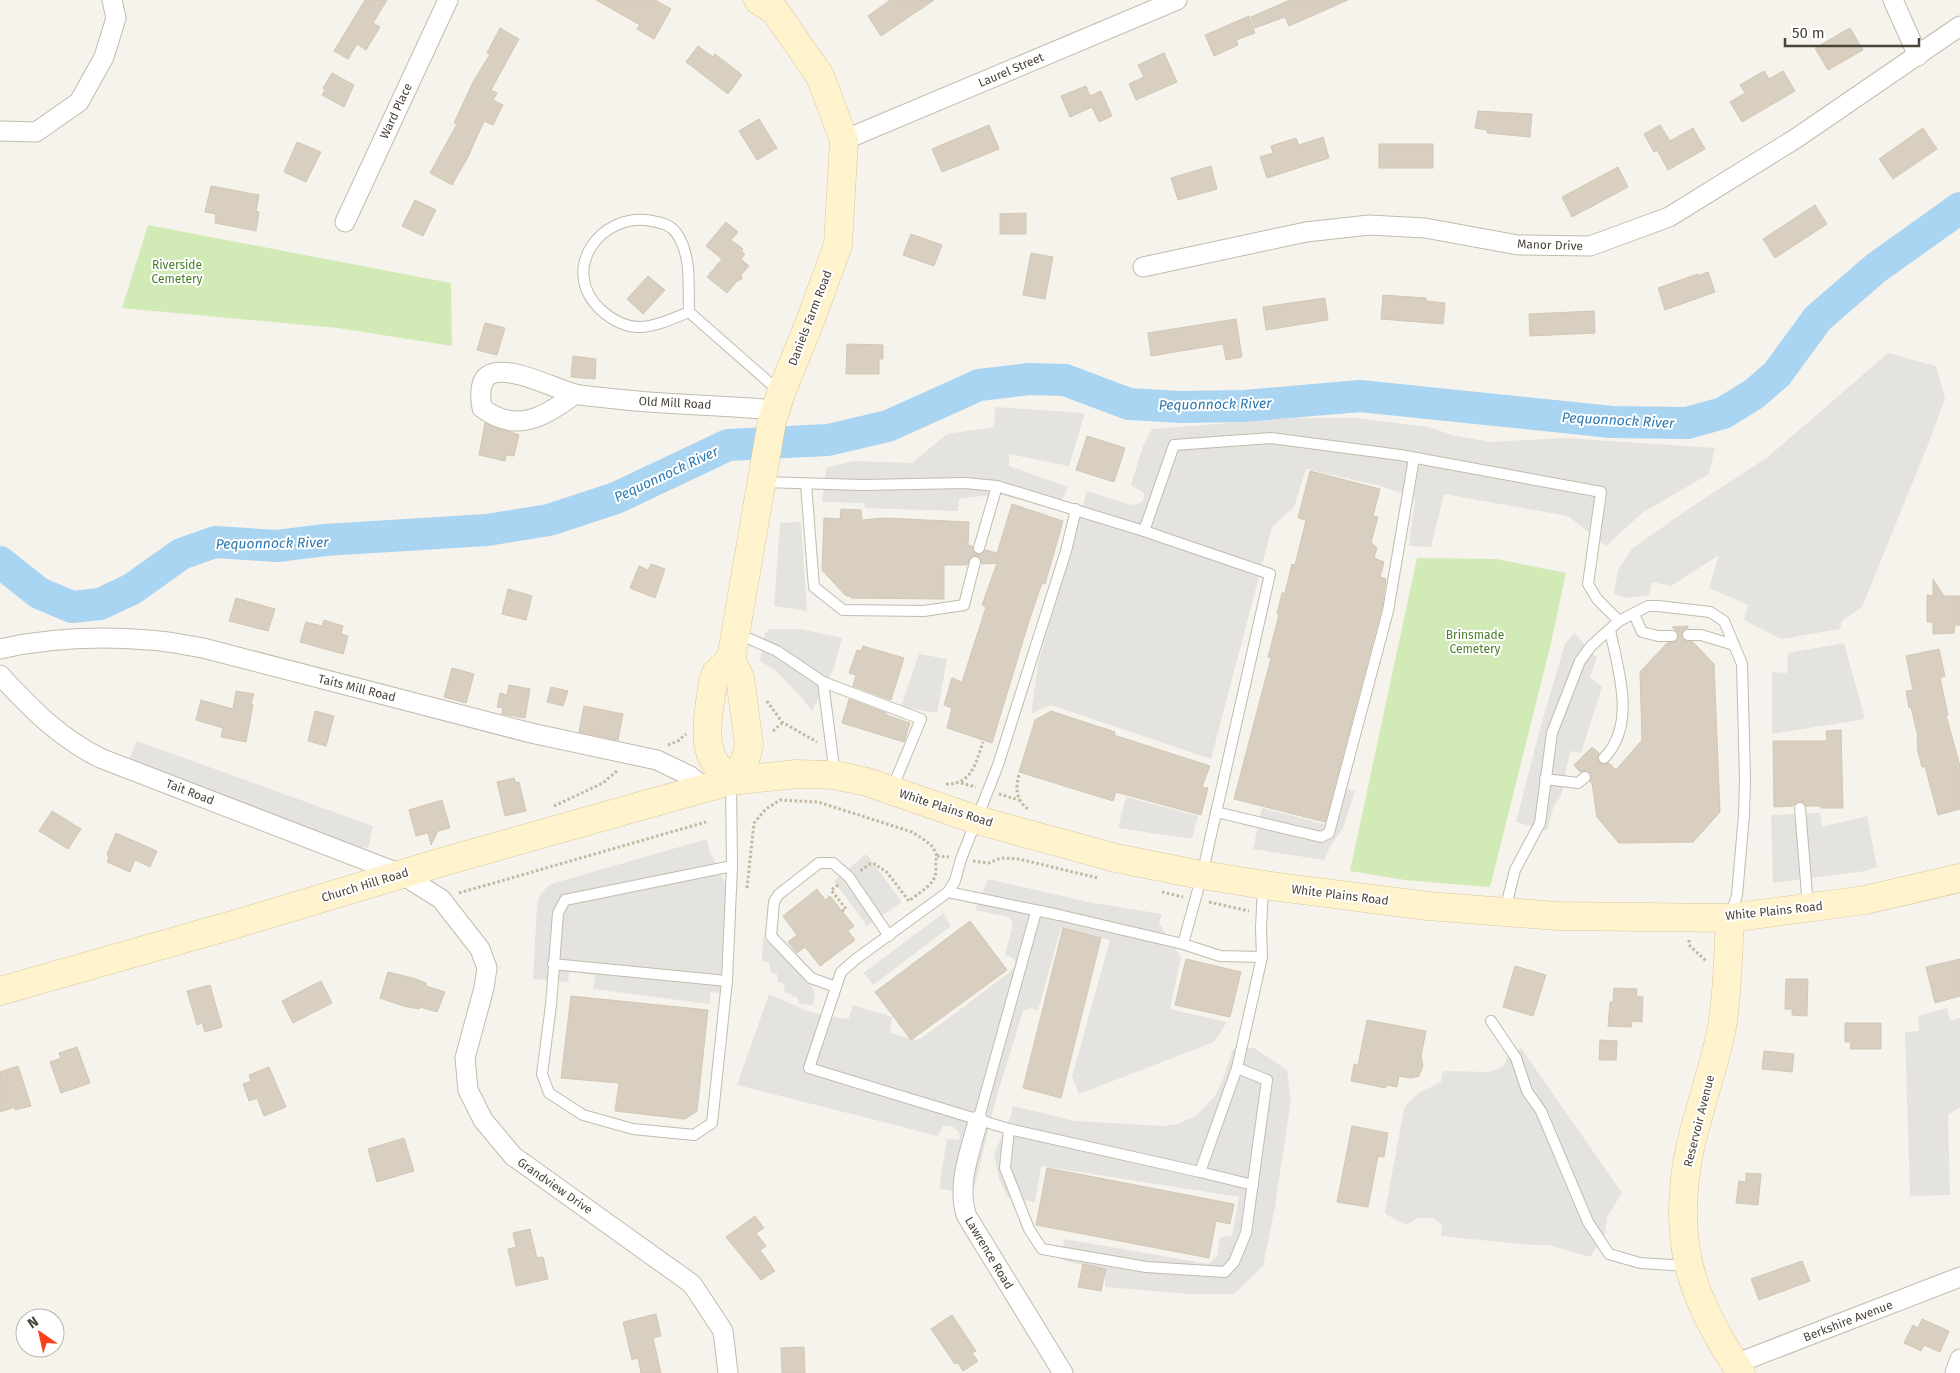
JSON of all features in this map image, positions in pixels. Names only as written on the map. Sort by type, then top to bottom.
[{"type":"main road","name":"Daniels Farm Road","points":[[731,781],[742,767],[748,755],[749,744],[740,678],[732,659],[763,471],[776,408],[812,319],[838,245],[844,140],[820,76],[773,4]]},
{"type":"main road","points":[[731,781],[712,758],[708,735],[713,681],[716,673],[732,659]]},
{"type":"main road","name":"White Plains Road","points":[[731,781],[796,774],[835,775],[892,790],[977,820],[1116,858],[1264,885],[1428,906],[1505,913],[1557,916],[1730,918],[1882,897],[1960,878]]},
{"type":"main road","name":"Church Hill Road","points":[[0,991],[244,922],[401,874],[731,781]]},
{"type":"main road","name":"Reservoir Avenue","points":[[1730,918],[1722,1026],[1690,1147],[1682,1206],[1688,1266],[1707,1318],[1738,1369]]},
{"type":"street","points":[[0,132],[36,132],[79,102],[104,57],[116,18],[112,0]]},
{"type":"street","name":"Ward Place","points":[[345,222],[448,0]]},
{"type":"street","name":"Laurel Street","points":[[844,140],[1177,0]]},
{"type":"street","points":[[1894,0],[1918,56]]},
{"type":"street","name":"Manor Drive","points":[[1143,267],[1306,232],[1369,225],[1425,228],[1518,245],[1590,246],[1669,217],[1795,139],[1960,26]]},
{"type":"street","name":"Old Mill Road","points":[[575,394],[660,404],[776,408]]},
{"type":"street","name":"Taits Mill Road","points":[[0,649],[54,640],[97,638],[150,640],[203,648],[531,733],[657,760],[690,776],[704,788]]},
{"type":"street","name":"Tait Road","points":[[0,675],[25,703],[57,731],[76,746],[92,754],[401,874]]},
{"type":"street","name":"Grandview Drive","points":[[401,874],[441,898],[480,949],[487,968],[484,988],[464,1058],[468,1090],[483,1120],[513,1156],[692,1284],[723,1331],[728,1373]]},
{"type":"street","name":"Lawrence Road","points":[[978,1121],[963,1182],[962,1193],[966,1215],[1063,1373]]},
{"type":"street","name":"Berkshire Avenue","points":[[1738,1369],[1960,1277]]},
{"type":"street","points":[[1955,1373],[1960,1359]]},
{"type":"lane","points":[[689,312],[655,326],[633,327],[613,320],[597,306],[583,282],[583,265],[591,249],[603,233],[619,223],[642,219],[666,223],[677,234],[685,253],[688,273],[689,312],[776,408]]},
{"type":"lane","points":[[1144,531],[1174,445],[1271,438],[1414,458],[1600,492],[1588,584],[1597,599],[1619,621]]},
{"type":"lane","points":[[1216,812],[1321,837],[1329,833],[1388,611],[1414,458]]},
{"type":"lane","points":[[763,471],[806,484],[948,483],[996,486],[1076,509],[1270,574],[1202,875],[1183,944]]},
{"type":"lane","points":[[806,484],[814,587],[843,610],[924,611],[964,605],[975,562]]},
{"type":"lane","points":[[979,548],[996,486]]},
{"type":"lane","points":[[1076,509],[1066,551],[998,765],[961,859],[955,881],[948,892],[841,972],[809,1068],[978,1121],[1253,1185]]},
{"type":"lane","points":[[1505,913],[1516,870],[1540,823],[1552,733],[1580,661],[1591,646],[1619,621],[1648,606],[1658,606],[1710,612],[1724,622],[1742,664],[1744,815],[1738,885],[1730,918]]},
{"type":"lane","points":[[1634,614],[1642,632],[1658,636],[1672,636]]},
{"type":"lane","points":[[1604,758],[1609,753],[1621,728],[1622,690],[1610,630]]},
{"type":"lane","points":[[736,633],[776,651],[823,682],[921,719],[892,790]]},
{"type":"lane","points":[[1688,636],[1701,635],[1734,644]]},
{"type":"lane","points":[[823,682],[835,775]]},
{"type":"lane","points":[[1545,779],[1578,783],[1585,776]]},
{"type":"lane","points":[[731,781],[732,866],[727,981],[712,1123],[694,1135],[633,1129],[583,1115],[549,1093],[542,1074],[551,1005],[558,913],[565,900],[732,866]]},
{"type":"lane","points":[[1800,808],[1808,907]]},
{"type":"lane","points":[[836,988],[811,978],[772,936],[774,902],[782,890],[819,863],[833,863],[849,878],[889,936]]},
{"type":"lane","points":[[1200,1172],[1237,1068],[1262,957],[1261,928],[1264,885]]},
{"type":"lane","points":[[948,892],[1036,912],[1059,915],[1183,944],[1220,956],[1262,957]]},
{"type":"lane","points":[[978,1121],[1036,912]]},
{"type":"lane","points":[[553,964],[727,981]]},
{"type":"lane","points":[[1491,1022],[1516,1058],[1528,1091],[1541,1111],[1588,1222],[1609,1254],[1640,1263],[1688,1266]]},
{"type":"lane","points":[[1009,1129],[1004,1168],[1029,1229],[1042,1249],[1146,1267],[1225,1272],[1234,1262],[1246,1233],[1267,1080],[1237,1068]]},
{"type":"path","points":[[773,731],[782,722]]},
{"type":"path","points":[[1019,774],[1016,784],[1017,795],[1024,806],[1031,811]]},
{"type":"path","points":[[441,898],[706,822]]},
{"type":"green space","name":"Riverside Cemetery","points":[[148,225],[451,283],[452,346],[338,328],[122,308]]},
{"type":"green space","name":"Brinsmade Cemetery","points":[[1417,558],[1496,559],[1566,573],[1551,643],[1490,887],[1405,880],[1350,871]]},
{"type":"shaded area","points":[[1888,353],[1936,366],[1945,399],[1862,607],[1842,621],[1840,629],[1781,639],[1744,620],[1748,605],[1709,588],[1719,555],[1671,586],[1652,582],[1649,595],[1626,598],[1614,594],[1618,570],[1632,549],[1684,512],[1768,457]]},
{"type":"shaded area","points":[[995,407],[1085,413],[1069,466],[1009,454],[1009,466],[1068,487],[1057,510],[998,494],[959,499],[958,511],[865,508],[864,503],[822,502],[826,468],[853,461],[912,463],[947,434],[994,427]]},
{"type":"shaded area","points":[[1294,418],[1356,418],[1429,427],[1452,435],[1491,442],[1564,438],[1715,448],[1709,474],[1642,513],[1606,546],[1568,516],[1444,494],[1431,547],[1409,546],[1415,498],[1381,486],[1306,469],[1294,507],[1272,527],[1211,759],[1051,705],[1031,714],[1038,664],[1087,491],[1131,505],[1140,503],[1144,499],[1144,493],[1131,485],[1143,446],[1152,429]]},
{"type":"shaded area","points":[[801,522],[807,611],[774,606],[780,523]]},
{"type":"shaded area","points":[[770,629],[801,629],[842,638],[834,668],[812,711],[776,671],[760,661],[765,633]]},
{"type":"shaded area","points":[[1574,633],[1597,658],[1590,677],[1602,687],[1581,753],[1570,751],[1561,796],[1554,805],[1547,831],[1516,822],[1541,725],[1565,644]]},
{"type":"shaded area","points":[[1844,643],[1865,719],[1772,734],[1772,672],[1787,673],[1788,653]]},
{"type":"shaded area","points":[[919,654],[947,659],[937,713],[901,707]]},
{"type":"shaded area","points":[[137,741],[373,826],[368,848],[359,847],[129,760]]},
{"type":"shaded area","points":[[1337,786],[1355,791],[1343,828],[1324,860],[1253,849],[1262,808],[1327,825]]},
{"type":"shaded area","points":[[1126,797],[1198,816],[1192,839],[1118,828]]},
{"type":"shaded area","points":[[1820,813],[1822,827],[1867,816],[1877,867],[1865,871],[1773,883],[1771,815]]},
{"type":"shaded area","points":[[707,839],[710,852],[726,885],[720,993],[710,992],[710,1004],[593,989],[595,975],[571,972],[568,982],[533,979],[537,906],[539,897],[546,888],[551,884]]},
{"type":"shaded area","points":[[867,855],[902,902],[867,926],[834,881]]},
{"type":"shaded area","points":[[988,879],[1088,902],[1162,914],[1159,923],[1181,957],[1170,1009],[1227,1022],[1214,1042],[1079,1094],[1072,1077],[1110,940],[1061,928],[1038,1010],[1030,1008],[1023,1011],[996,1099],[975,1185],[951,1191],[939,1188],[947,1139],[958,1140],[960,1137],[959,1132],[952,1126],[943,1126],[938,1136],[737,1085],[769,994],[807,1011],[844,1019],[849,1018],[853,1005],[892,1017],[890,1033],[916,1040],[922,1038],[1010,972],[1016,964],[1013,958],[1005,955],[1013,924],[1011,920],[1008,917],[975,910]]},
{"type":"shaded area","points":[[945,912],[944,915],[951,926],[873,985],[866,975],[862,974]]},
{"type":"shaded area","points":[[763,937],[813,988],[815,993],[813,1005],[799,1004],[797,997],[793,997],[790,993],[785,993],[784,984],[778,982],[777,974],[771,973],[769,962],[762,961]]},
{"type":"shaded area","points":[[1947,1008],[1950,1021],[1960,1018],[1960,1107],[1948,1115],[1950,1195],[1910,1196],[1905,1032],[1919,1031],[1918,1016]]},
{"type":"shaded area","points":[[1254,1048],[1287,1070],[1291,1101],[1274,1212],[1263,1266],[1234,1294],[1190,1294],[1105,1287],[1105,1271],[1062,1260],[1064,1239],[1209,1264],[1217,1256],[1220,1237],[1232,1236],[1239,1197],[1041,1166],[1035,1202],[1008,1198],[999,1179],[994,1154],[1011,1116],[1013,1106],[1075,1121],[1163,1126],[1178,1124],[1197,1115],[1215,1096],[1222,1082],[1233,1049]]},
{"type":"shaded area","points":[[1521,1048],[1622,1193],[1607,1217],[1605,1234],[1590,1257],[1548,1245],[1441,1236],[1442,1225],[1433,1218],[1417,1218],[1407,1225],[1387,1215],[1385,1212],[1404,1109],[1408,1103],[1419,1093],[1441,1082],[1443,1071],[1490,1072],[1502,1067],[1506,1062],[1506,1058]]},
{"type":"building","points":[[365,0],[387,0],[373,23],[380,27],[366,50],[357,44],[348,59],[334,51]]},
{"type":"building","points":[[596,0],[655,0],[671,9],[654,39],[637,29],[640,25]]},
{"type":"building","points":[[890,0],[934,0],[881,36],[868,16]]},
{"type":"building","points":[[1290,0],[1348,0],[1289,26],[1285,17],[1255,28],[1251,17]]},
{"type":"building","points":[[1249,16],[1255,33],[1236,40],[1238,45],[1214,56],[1205,35]]},
{"type":"building","points":[[500,28],[519,39],[491,90],[497,93],[493,100],[503,105],[493,125],[484,121],[468,157],[452,185],[430,173],[457,124],[454,123],[473,82],[490,54],[487,53]]},
{"type":"building","points":[[1850,28],[1863,50],[1828,70],[1815,48]]},
{"type":"building","points":[[698,46],[713,57],[715,54],[742,75],[728,94],[686,62]]},
{"type":"building","points":[[1164,53],[1177,82],[1136,100],[1129,84],[1144,77],[1138,65]]},
{"type":"building","points":[[1764,71],[1769,79],[1783,71],[1795,91],[1742,122],[1730,102],[1745,93],[1740,85]]},
{"type":"building","points":[[332,73],[354,85],[344,107],[322,95],[325,90],[323,88]]},
{"type":"building","points":[[1086,86],[1090,96],[1101,91],[1112,116],[1099,122],[1092,107],[1070,117],[1061,96]]},
{"type":"building","points":[[1478,111],[1532,114],[1530,137],[1487,133],[1487,130],[1475,128]]},
{"type":"building","points":[[759,119],[777,148],[757,160],[739,131]]},
{"type":"building","points":[[989,125],[999,149],[942,172],[932,149]]},
{"type":"building","points":[[1660,125],[1670,141],[1693,128],[1705,149],[1668,170],[1657,150],[1654,152],[1644,134]]},
{"type":"building","points":[[1923,128],[1937,149],[1893,179],[1879,159]]},
{"type":"building","points":[[1323,137],[1329,158],[1267,178],[1260,157],[1273,153],[1271,146],[1296,138],[1299,145]]},
{"type":"building","points":[[297,142],[321,152],[306,182],[284,172]]},
{"type":"building","points":[[1379,144],[1433,144],[1433,168],[1379,168]]},
{"type":"building","points":[[1211,166],[1217,189],[1178,200],[1171,178]]},
{"type":"building","points":[[1618,167],[1628,187],[1572,217],[1562,197]]},
{"type":"building","points":[[211,186],[259,195],[256,211],[259,212],[256,231],[215,223],[216,214],[205,212]]},
{"type":"building","points":[[415,200],[436,210],[423,236],[402,226]]},
{"type":"building","points":[[1815,205],[1827,224],[1775,258],[1763,239]]},
{"type":"building","points":[[1026,213],[1026,234],[1000,234],[1000,214]]},
{"type":"building","points":[[726,222],[738,232],[731,240],[743,249],[741,251],[745,254],[741,259],[749,266],[741,275],[742,279],[737,281],[727,293],[707,277],[722,259],[706,246]]},
{"type":"building","points":[[911,234],[942,245],[934,266],[903,255]]},
{"type":"building","points":[[1031,253],[1053,257],[1045,299],[1023,295]]},
{"type":"building","points":[[1708,272],[1715,292],[1665,310],[1658,288]]},
{"type":"building","points":[[648,276],[665,290],[643,314],[627,299]]},
{"type":"building","points":[[1383,295],[1426,298],[1426,301],[1445,303],[1443,324],[1381,319]]},
{"type":"building","points":[[1325,298],[1328,320],[1266,330],[1263,307]]},
{"type":"building","points":[[1594,311],[1595,333],[1530,336],[1529,314]]},
{"type":"building","points":[[1236,319],[1242,357],[1226,360],[1223,344],[1151,356],[1148,333]]},
{"type":"building","points":[[485,323],[505,328],[497,355],[477,350]]},
{"type":"building","points":[[847,344],[883,345],[883,359],[879,359],[879,374],[846,374]]},
{"type":"building","points":[[573,356],[596,359],[595,379],[571,377]]},
{"type":"building","points":[[485,423],[519,435],[514,456],[506,455],[505,461],[479,455]]},
{"type":"building","points":[[1087,436],[1125,448],[1114,482],[1076,470]]},
{"type":"building","points":[[1310,471],[1380,489],[1373,516],[1378,517],[1371,542],[1377,548],[1374,558],[1384,562],[1380,577],[1386,579],[1382,607],[1325,822],[1234,799],[1271,658],[1268,657],[1279,615],[1277,614],[1282,593],[1285,593],[1292,564],[1295,565],[1306,520],[1298,518]]},
{"type":"building","points":[[1012,504],[1063,521],[1045,584],[1042,583],[1029,621],[992,743],[947,728],[952,708],[944,705],[952,678],[962,682],[986,607],[982,605],[997,563],[982,564],[980,557],[974,555],[970,558],[967,565],[944,565],[944,599],[851,598],[851,596],[846,596],[822,570],[824,518],[840,519],[841,509],[861,510],[862,520],[885,518],[969,522],[968,545],[972,546],[974,553],[980,555],[986,550],[997,553]]},
{"type":"building","points":[[651,564],[665,569],[655,598],[630,588],[639,566],[648,570]]},
{"type":"building","points":[[1933,579],[1944,596],[1960,596],[1960,625],[1955,625],[1954,633],[1933,634],[1933,622],[1927,622],[1927,595],[1933,596]]},
{"type":"building","points":[[508,589],[532,596],[526,620],[502,614]]},
{"type":"building","points":[[236,598],[275,609],[268,631],[229,621]]},
{"type":"building","points":[[324,620],[343,626],[341,634],[348,636],[343,654],[300,642],[306,622],[322,626]]},
{"type":"building","points":[[1688,626],[1682,632],[1682,639],[1693,642],[1714,664],[1720,812],[1693,842],[1619,843],[1597,817],[1592,783],[1590,782],[1592,776],[1587,770],[1580,772],[1574,765],[1592,747],[1599,753],[1597,758],[1600,763],[1604,765],[1609,763],[1616,770],[1642,740],[1640,672],[1667,643],[1678,640],[1678,633],[1672,627]]},
{"type":"building","points":[[863,646],[904,658],[891,700],[853,686],[856,675],[849,673],[857,650],[861,651]]},
{"type":"building","points":[[1939,649],[1945,676],[1940,678],[1948,715],[1946,715],[1960,766],[1960,809],[1938,815],[1925,767],[1922,767],[1918,752],[1918,737],[1911,707],[1909,708],[1906,691],[1913,690],[1906,656]]},
{"type":"building","points":[[452,668],[474,674],[466,703],[444,697]]},
{"type":"building","points":[[509,685],[530,689],[525,718],[502,714],[503,708],[497,707],[500,693],[507,695]]},
{"type":"building","points":[[551,687],[568,691],[563,706],[547,702]]},
{"type":"building","points":[[236,691],[254,694],[246,742],[221,737],[223,728],[196,720],[201,700],[233,709]]},
{"type":"building","points":[[849,699],[910,723],[904,742],[842,723]]},
{"type":"building","points":[[584,706],[623,714],[618,740],[579,732]]},
{"type":"building","points":[[315,711],[334,716],[326,746],[308,741]]},
{"type":"building","points":[[1051,711],[1115,732],[1114,735],[1210,766],[1202,787],[1208,788],[1201,815],[1116,792],[1113,801],[1019,772],[1035,720]]},
{"type":"building","points":[[1841,730],[1843,808],[1806,806],[1800,801],[1793,806],[1774,807],[1773,741],[1827,741],[1826,731]]},
{"type":"building","points":[[514,778],[516,783],[519,782],[526,811],[505,816],[497,782]]},
{"type":"building","points":[[442,800],[450,828],[438,831],[431,845],[428,833],[416,836],[409,810]]},
{"type":"building","points":[[52,811],[81,829],[68,849],[39,831]]},
{"type":"building","points":[[116,833],[157,851],[150,867],[135,860],[130,872],[107,862],[109,857],[107,854]]},
{"type":"building","points":[[817,889],[825,900],[830,896],[854,926],[848,931],[855,940],[820,966],[805,947],[797,953],[788,942],[797,935],[783,916]]},
{"type":"building","points":[[970,921],[1007,970],[911,1040],[875,992]]},
{"type":"building","points":[[1063,928],[1101,938],[1061,1098],[1023,1088]]},
{"type":"building","points":[[1186,959],[1241,972],[1230,1017],[1175,1005]]},
{"type":"building","points":[[1960,959],[1960,996],[1935,1003],[1926,967]]},
{"type":"building","points":[[1515,966],[1546,975],[1533,1016],[1503,1007]]},
{"type":"building","points":[[388,972],[413,978],[426,983],[426,986],[445,992],[437,1012],[420,1007],[419,1009],[403,1006],[380,998]]},
{"type":"building","points":[[1786,979],[1808,979],[1807,1016],[1792,1015],[1792,1009],[1785,1009]]},
{"type":"building","points":[[321,981],[332,1003],[293,1023],[282,1001]]},
{"type":"building","points":[[210,985],[222,1027],[205,1032],[202,1023],[197,1025],[187,991]]},
{"type":"building","points":[[1614,988],[1637,989],[1636,996],[1643,997],[1642,1022],[1632,1021],[1631,1027],[1608,1026],[1610,1002],[1613,1002]]},
{"type":"building","points":[[571,996],[708,1010],[697,1111],[685,1119],[615,1111],[619,1083],[561,1078]]},
{"type":"building","points":[[1367,1020],[1426,1031],[1421,1056],[1423,1066],[1419,1076],[1411,1078],[1399,1076],[1397,1087],[1386,1085],[1386,1088],[1351,1081],[1354,1064],[1358,1065]]},
{"type":"building","points":[[1845,1023],[1881,1023],[1881,1049],[1850,1049],[1851,1042],[1845,1042]]},
{"type":"building","points":[[1600,1040],[1617,1041],[1616,1060],[1599,1060]]},
{"type":"building","points":[[77,1047],[90,1083],[61,1093],[50,1062],[61,1058],[59,1053]]},
{"type":"building","points":[[1764,1051],[1794,1054],[1792,1072],[1762,1069]]},
{"type":"building","points":[[18,1066],[31,1106],[15,1110],[15,1107],[0,1112],[0,1072]]},
{"type":"building","points":[[269,1067],[286,1107],[264,1116],[257,1098],[249,1101],[243,1084],[251,1081],[249,1075]]},
{"type":"building","points":[[1352,1126],[1388,1133],[1384,1157],[1378,1156],[1368,1207],[1337,1202]]},
{"type":"building","points":[[404,1138],[414,1171],[377,1182],[368,1149]]},
{"type":"building","points":[[1047,1168],[1234,1204],[1230,1224],[1216,1221],[1209,1258],[1036,1225]]},
{"type":"building","points":[[1746,1173],[1761,1174],[1758,1205],[1736,1203],[1739,1181],[1746,1182]]},
{"type":"building","points":[[755,1216],[764,1228],[756,1233],[766,1246],[760,1250],[775,1271],[761,1280],[726,1237]]},
{"type":"building","points":[[530,1229],[537,1258],[543,1257],[548,1279],[516,1286],[508,1249],[516,1247],[513,1233]]},
{"type":"building","points":[[1802,1261],[1810,1281],[1759,1300],[1751,1279]]},
{"type":"building","points":[[1083,1264],[1106,1269],[1101,1291],[1078,1287]]},
{"type":"building","points":[[656,1314],[661,1336],[653,1338],[661,1373],[641,1373],[638,1358],[632,1360],[623,1322]]},
{"type":"building","points":[[952,1315],[976,1351],[972,1353],[978,1361],[963,1371],[958,1363],[955,1364],[931,1329]]},
{"type":"building","points":[[1922,1319],[1949,1331],[1940,1352],[1924,1345],[1921,1351],[1904,1343],[1913,1325],[1918,1328]]},
{"type":"building","points":[[804,1347],[805,1373],[782,1373],[781,1348]]},
{"type":"waterway","name":"Pequonnock River","points":[[0,562],[39,593],[72,607],[100,604],[132,589],[181,554],[215,542],[277,546],[325,540],[487,530],[549,520],[616,498],[728,445],[828,440],[888,426],[979,385],[1029,379],[1065,380],[1129,404],[1180,407],[1244,406],[1360,396],[1612,422],[1687,423],[1723,413],[1754,394],[1777,374],[1818,318],[1876,268],[1960,208]]}]
